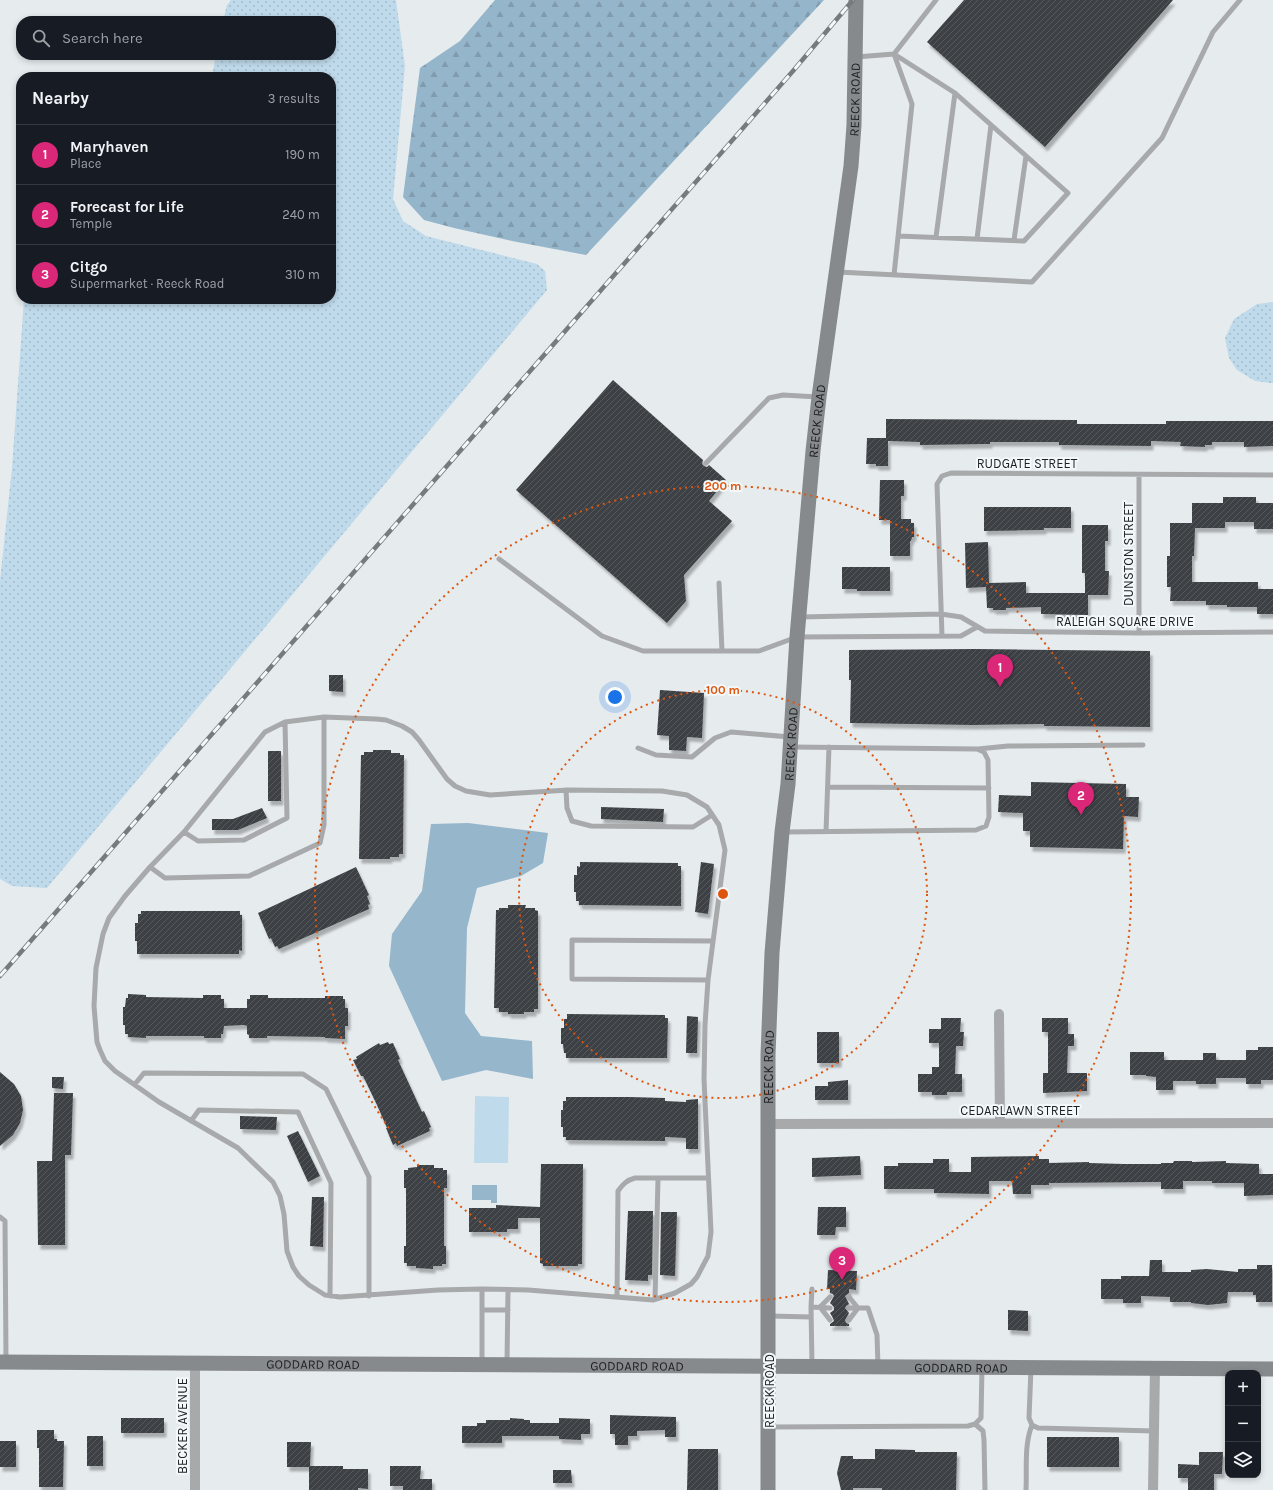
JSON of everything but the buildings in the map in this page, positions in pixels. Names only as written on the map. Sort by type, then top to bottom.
[{"type":"street","name":"REECK ROAD","points":[[768,1490],[768,1124],[770,993],[782,832],[788,784],[797,637],[819,397],[838,272],[851,166],[854,126],[856,0]]},
{"type":"street","points":[[999,1014],[1000,1123]]},
{"type":"street","name":"CEDARLAWN STREET","points":[[768,1124],[1273,1123]]},
{"type":"street","name":"GODDARD ROAD","points":[[3,1362],[1273,1369]]},
{"type":"street","name":"BECKER AVENUE","points":[[195,1362],[195,1490]]},
{"type":"street","points":[[1153,1490],[1154,1368]]},
{"type":"lane","points":[[894,54],[936,0]]},
{"type":"lane","points":[[838,272],[1032,282],[1162,138],[1213,32],[1240,0]]},
{"type":"lane","points":[[855,57],[894,54],[954,93],[1068,192],[1024,241],[898,236]]},
{"type":"lane","points":[[894,54],[912,104],[894,275]]},
{"type":"lane","points":[[936,237],[954,93]]},
{"type":"lane","points":[[977,239],[991,125]]},
{"type":"lane","points":[[1014,240],[1026,156]]},
{"type":"lane","points":[[706,463],[769,398],[783,395],[819,397]]},
{"type":"lane","name":"RUDGATE STREET","points":[[942,636],[937,484],[942,476],[951,474],[1273,475]]},
{"type":"lane","name":"DUNSTON STREET","points":[[1138,475],[1139,633]]},
{"type":"lane","points":[[499,559],[602,636],[643,651],[759,651],[797,637],[961,636],[977,627]]},
{"type":"lane","points":[[719,583],[722,651]]},
{"type":"lane","name":"RALEIGH SQUARE DRIVE","points":[[799,618],[941,614],[962,617],[985,631],[1139,633],[1273,632]]},
{"type":"lane","points":[[150,867],[165,878],[249,876],[320,843],[324,825],[324,717]]},
{"type":"lane","points":[[324,717],[376,718],[402,726],[412,732],[419,740],[447,779],[455,786],[466,791],[490,795],[566,790],[662,791],[687,795],[708,807],[720,825],[725,850],[708,980],[705,1025],[704,1079],[711,1232],[708,1256],[703,1268],[691,1284],[675,1293],[655,1299],[528,1290],[482,1289],[438,1290],[340,1298],[325,1295],[309,1285],[299,1276],[293,1267],[287,1252],[284,1214],[280,1196],[273,1182],[238,1148],[160,1102],[115,1071],[105,1061],[100,1050],[96,1030],[94,1006],[96,968],[103,934],[109,918],[125,896],[150,867],[184,832],[265,732],[285,722],[324,717]]},
{"type":"lane","points":[[184,832],[198,841],[244,840],[287,818],[285,722]]},
{"type":"lane","points":[[638,748],[656,756],[692,757],[715,738],[731,732],[829,747],[977,749],[1008,746],[1143,746]]},
{"type":"lane","points":[[826,832],[829,747]]},
{"type":"lane","points":[[782,832],[976,830],[986,826],[989,817],[988,760],[984,752],[977,749]]},
{"type":"lane","points":[[828,787],[988,788]]},
{"type":"lane","points":[[566,790],[567,808],[572,821],[591,826],[693,827],[712,814]]},
{"type":"lane","points":[[708,980],[572,979],[572,940],[713,941]]},
{"type":"lane","points":[[134,1084],[144,1073],[303,1074],[326,1089],[368,1177],[369,1296]]},
{"type":"lane","points":[[191,1120],[199,1110],[298,1112],[331,1183],[330,1296]]},
{"type":"lane","points":[[617,1297],[618,1190],[623,1184],[635,1178],[708,1178]]},
{"type":"lane","points":[[655,1299],[658,1178]]},
{"type":"lane","points":[[0,1217],[5,1221],[3,1362]]},
{"type":"lane","points":[[482,1289],[482,1364]]},
{"type":"lane","points":[[812,1289],[812,1366]]},
{"type":"lane","points":[[507,1364],[508,1290]]},
{"type":"lane","points":[[820,1307],[830,1297]]},
{"type":"lane","points":[[849,1297],[858,1308]]},
{"type":"lane","points":[[811,1307],[830,1308]]},
{"type":"lane","points":[[820,1307],[830,1320]]},
{"type":"lane","points":[[849,1308],[868,1308],[877,1335],[878,1367]]},
{"type":"lane","points":[[849,1320],[858,1308]]},
{"type":"lane","points":[[482,1310],[508,1310]]},
{"type":"lane","points":[[768,1316],[811,1317]]},
{"type":"lane","points":[[768,1427],[968,1426],[975,1424],[981,1418],[982,1367]]},
{"type":"lane","points":[[1026,1490],[1028,1434],[1032,1425],[1030,1418],[1031,1367]]},
{"type":"lane","points":[[975,1424],[983,1431],[984,1490]]},
{"type":"lane","points":[[1032,1425],[1038,1428],[1154,1431]]},
{"type":"shaded area","points":[[231,0],[396,0],[405,66],[393,199],[403,221],[426,236],[537,264],[545,271],[547,290],[47,888],[12,886],[0,879],[0,581],[12,468],[24,304],[336,304],[336,72],[213,72],[215,60],[336,60],[336,16],[224,16],[227,5]]},
{"type":"shaded area","points":[[1273,302],[1273,383],[1255,381],[1237,370],[1229,358],[1225,338],[1234,319],[1257,304]]},
{"type":"shaded area","points":[[468,823],[548,833],[543,863],[521,876],[477,888],[467,928],[465,1013],[481,1036],[532,1041],[533,1079],[486,1070],[442,1081],[389,966],[392,934],[422,891],[431,824]]},
{"type":"shaded area","points":[[475,1096],[509,1097],[508,1163],[474,1163]]},
{"type":"shaded area","points":[[472,1185],[497,1185],[497,1203],[491,1203],[491,1200],[472,1200]]},
{"type":"green space","points":[[495,0],[824,0],[586,255],[512,241],[424,220],[403,197],[420,68],[460,41]]},
{"type":"railway","points":[[0,976],[793,71],[853,0]]},
{"type":"place","name":"Maryhaven","points":[[1000,687]]},
{"type":"place","name":"Forecast for Life","points":[[1081,815]]},
{"type":"place","name":"Citgo","points":[[842,1280]]}]
